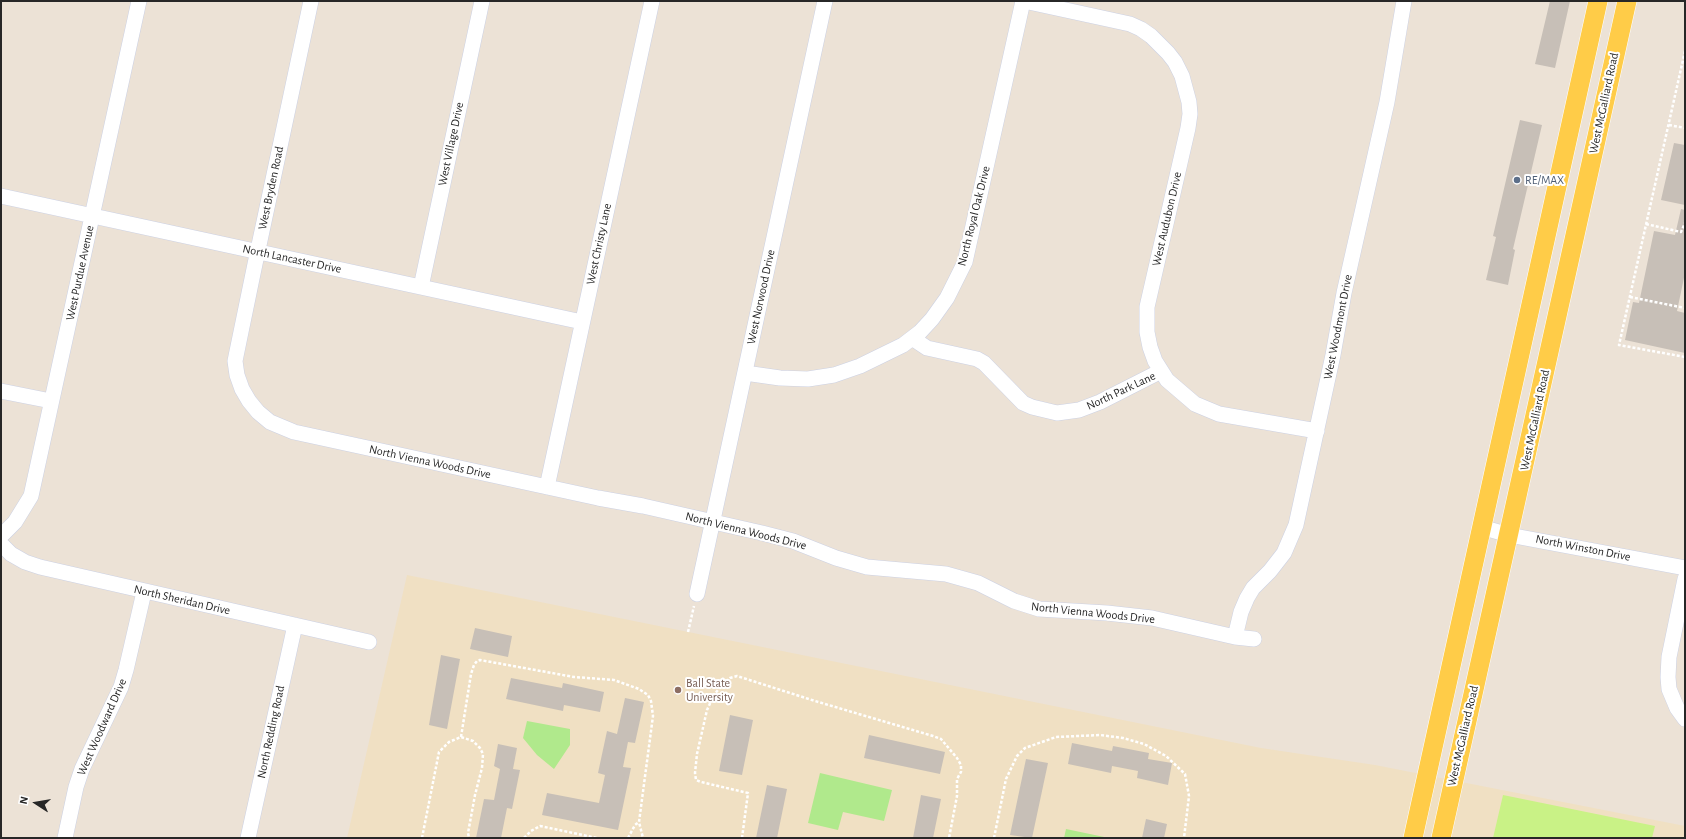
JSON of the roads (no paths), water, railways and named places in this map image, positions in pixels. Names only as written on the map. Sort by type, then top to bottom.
[{"type":"main road","points":[[1413,838],[1598,1]]},
{"type":"main road","name":"West McGalliard Road","points":[[1441,838],[1627,1]]},
{"type":"street","name":"West Purdue Avenue","points":[[1,536],[15,522],[30,496],[139,1]]},
{"type":"street","name":"West Bryden Road","points":[[246,397],[237,375],[235,361],[257,252],[312,1]]},
{"type":"street","name":"West Village Drive","points":[[421,287],[482,1]]},
{"type":"street","name":"West Christy Lane","points":[[547,487],[652,1]]},
{"type":"street","name":"West Norwood Drive","points":[[697,594],[826,1]]},
{"type":"street","name":"North Royal Oak Drive","points":[[745,373],[780,378],[808,379],[821,377],[860,366],[904,345],[932,319],[947,298],[965,262],[1023,1]]},
{"type":"street","name":"West Audubon Drive","points":[[1023,1],[1130,24],[1142,29],[1155,39],[1168,53],[1175,62],[1182,76],[1189,102],[1189,121],[1147,307],[1147,332],[1155,361],[1174,387],[1195,404],[1206,409],[1232,417],[1317,431]]},
{"type":"street","name":"West Woodmont Drive","points":[[1235,637],[1241,612],[1247,598],[1253,588],[1278,562],[1289,544],[1296,525],[1317,431],[1344,293],[1387,102],[1404,1]]},
{"type":"street","name":"North Lancaster Drive","points":[[1,196],[582,322]]},
{"type":"street","name":"North Park Lane","points":[[912,338],[926,348],[977,359],[984,363],[1023,403],[1032,408],[1057,413],[1079,410],[1100,402],[1162,371]]},
{"type":"street","points":[[1,391],[51,401]]},
{"type":"street","name":"North Vienna Woods Drive","points":[[246,397],[258,412],[270,422],[294,432],[598,498],[712,521],[793,541],[836,558],[866,567],[946,574],[978,583],[1014,601],[1038,609],[1107,613],[1152,618],[1235,637],[1254,639]]},
{"type":"street","name":"North Winston Drive","points":[[1481,527],[1509,535],[1685,568]]},
{"type":"street","name":"North Sheridan Drive","points":[[1,544],[18,558],[40,568],[369,642]]},
{"type":"street","points":[[1685,579],[1669,657],[1668,677],[1669,689],[1676,708],[1685,719]]},
{"type":"street","name":"West Woodward Drive","points":[[65,838],[76,787],[82,769],[121,687],[144,592]]},
{"type":"street","name":"North Redding Road","points":[[248,838],[295,625]]},
{"type":"place","name":"RE/MAX","points":[[1517,180]]},
{"type":"place","name":"Ball State University","points":[[678,690]]}]
